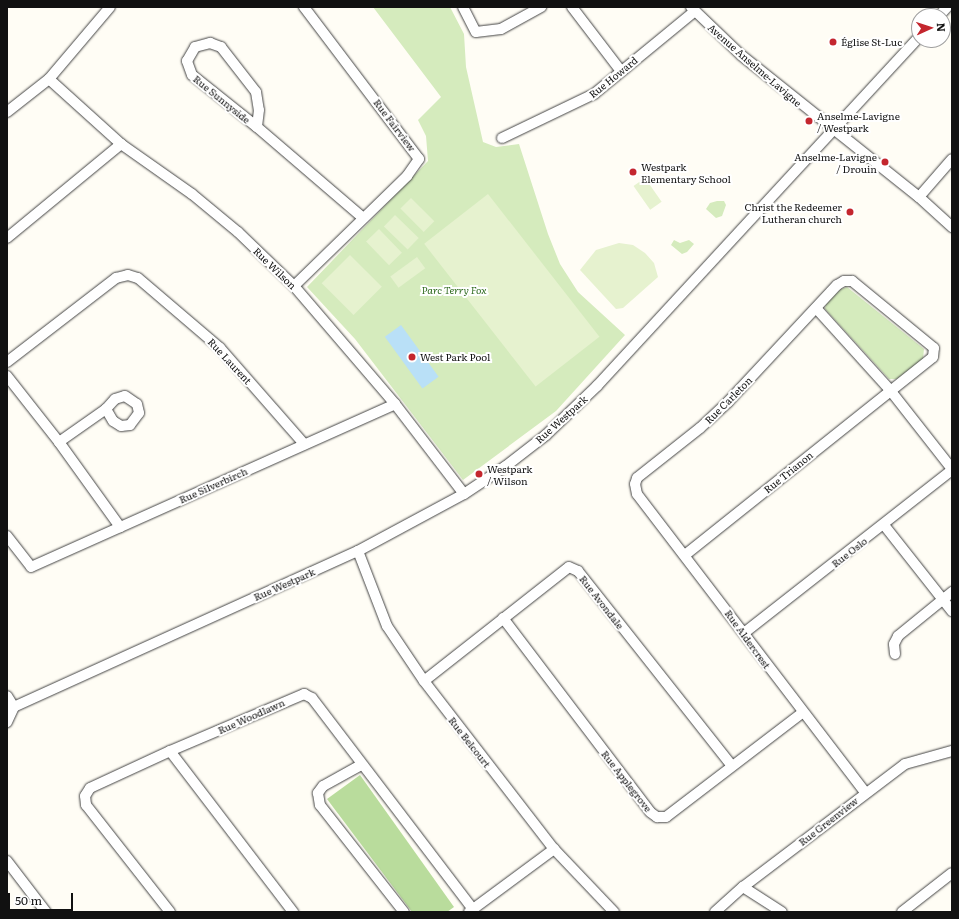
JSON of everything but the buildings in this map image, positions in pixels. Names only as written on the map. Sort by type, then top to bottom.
[{"type":"street","points":[[7,112],[49,79],[110,7]]},
{"type":"street","name":"Rue Fairview","points":[[294,286],[407,176],[419,158],[304,7]]},
{"type":"street","points":[[463,7],[476,32],[501,29],[541,7]]},
{"type":"street","points":[[572,7],[621,71]]},
{"type":"street","name":"Rue Howard","points":[[502,138],[594,94],[692,9]]},
{"type":"street","name":"Avenue Anselme-Lavigne","points":[[692,9],[741,55],[832,130],[919,197],[952,227]]},
{"type":"street","name":"Rue Sunnyside","points":[[257,127],[259,110],[256,92],[243,75],[221,47],[210,43],[195,48],[187,61],[192,75],[257,127],[363,218]]},
{"type":"street","name":"Rue Westpark","points":[[11,708],[358,551],[464,494],[546,435],[597,386],[911,46]]},
{"type":"street","name":"Rue Wilson","points":[[49,79],[121,144],[192,194],[294,286],[395,404],[464,494]]},
{"type":"street","points":[[7,238],[121,144]]},
{"type":"street","points":[[919,197],[952,159]]},
{"type":"street","name":"Rue Laurent","points":[[7,362],[116,278],[128,275],[138,278],[220,348],[304,444]]},
{"type":"street","name":"Rue Carleton","points":[[634,484],[637,478],[700,428],[728,402],[837,285],[844,281],[852,281],[934,348],[933,357],[890,390]]},
{"type":"street","points":[[816,308],[890,390],[952,470]]},
{"type":"street","points":[[7,376],[59,442],[120,527]]},
{"type":"street","name":"Rue Trianon","points":[[686,555],[890,390]]},
{"type":"street","name":"Rue Silverbirch","points":[[7,536],[32,567],[395,404]]},
{"type":"street","points":[[59,442],[106,409]]},
{"type":"street","name":"Rue Oslo","points":[[744,633],[884,525],[952,470]]},
{"type":"street","name":"Rue Aldercrest","points":[[634,484],[637,494],[686,555],[802,713],[865,792]]},
{"type":"street","points":[[884,525],[948,595],[952,611]]},
{"type":"street","name":"Rue Belcourt","points":[[358,551],[387,626],[424,681],[554,849],[614,912]]},
{"type":"street","name":"Rue Avondale","points":[[424,681],[569,567],[578,571],[732,766]]},
{"type":"street","points":[[895,654],[894,644],[898,636],[948,595]]},
{"type":"street","name":"Rue Applegrove","points":[[503,618],[645,806],[657,817],[666,817],[802,713]]},
{"type":"street","name":"Rue Woodlawn","points":[[170,912],[86,805],[85,796],[90,788],[170,751],[304,694],[312,698],[471,910]]},
{"type":"street","points":[[7,696],[11,708],[7,722]]},
{"type":"street","name":"Rue Greenview","points":[[715,912],[743,887],[865,792],[905,764],[952,750]]},
{"type":"street","points":[[170,751],[293,912]]},
{"type":"street","points":[[361,765],[323,786],[318,793],[320,805],[404,912]]},
{"type":"street","points":[[471,910],[554,849]]},
{"type":"street","points":[[7,861],[46,912]]},
{"type":"street","points":[[902,912],[952,873]]},
{"type":"street","points":[[743,887],[782,912]]},
{"type":"green space","name":"Parc Terry Fox","points":[[373,7],[450,7],[464,34],[466,67],[483,142],[496,147],[519,144],[548,234],[560,264],[578,292],[625,335],[556,411],[463,480],[355,339],[307,287],[428,161],[426,136],[418,120],[441,97]]},
{"type":"green space","points":[[645,178],[662,202],[650,210],[634,186]]},
{"type":"green space","points":[[488,194],[599,337],[536,386],[424,244]]},
{"type":"green space","points":[[411,198],[434,221],[424,232],[400,209]]},
{"type":"green space","points":[[724,201],[726,205],[722,216],[716,218],[706,209],[710,203]]},
{"type":"green space","points":[[395,215],[419,238],[408,249],[384,227]]},
{"type":"green space","points":[[379,229],[402,253],[389,265],[366,242]]},
{"type":"green space","points":[[674,240],[680,243],[689,240],[694,244],[687,252],[682,254],[671,245]]},
{"type":"green space","points":[[619,243],[633,245],[645,253],[654,263],[658,277],[623,308],[616,309],[580,270],[596,250]]},
{"type":"green space","points":[[350,255],[382,287],[354,315],[322,283]]},
{"type":"green space","points":[[417,257],[425,268],[399,288],[390,276]]},
{"type":"green space","points":[[847,287],[924,349],[923,359],[897,379],[889,379],[825,309],[826,304],[841,289]]},
{"type":"green space","points":[[360,775],[454,907],[447,912],[412,912],[327,799]]},
{"type":"water","name":"West Park Pool","points":[[401,325],[439,377],[422,389],[385,337]]},
{"type":"place","name":"Église St-Luc","points":[[833,42]]},
{"type":"place","name":"Anselme-Lavigne / Westpark","points":[[809,121]]},
{"type":"place","name":"Anselme-Lavigne / Drouin","points":[[885,162]]},
{"type":"place","name":"Westpark Elementary School","points":[[633,172]]},
{"type":"place","name":"Christ the Redeemer Lutheran church","points":[[850,212]]},
{"type":"place","name":"West Park Pool","points":[[412,357]]},
{"type":"place","name":"Westpark / Wilson","points":[[479,474]]}]
